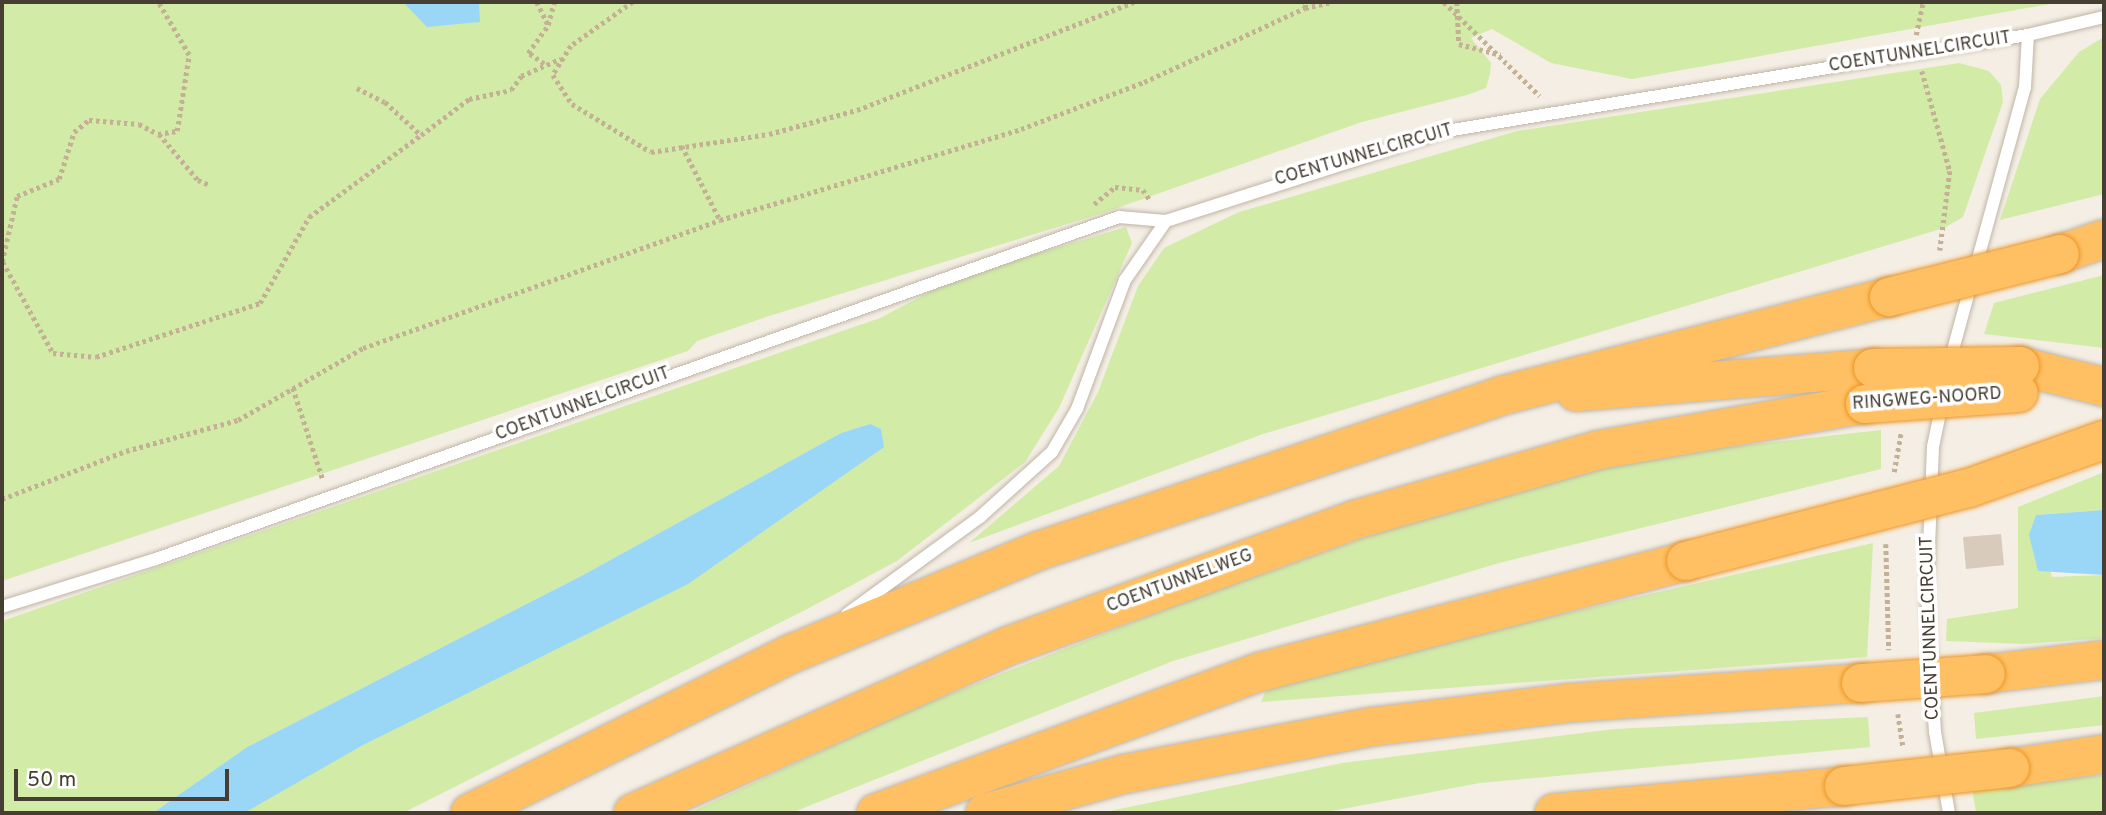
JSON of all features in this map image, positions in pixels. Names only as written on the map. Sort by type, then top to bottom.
[{"type":"highway","points":[[470,813],[793,653],[1038,551],[1500,396],[2060,254],[2104,239]]},
{"type":"highway","name":"RINGWEG-NOORD","points":[[1750,419],[1869,386],[2020,379],[2104,389]]},
{"type":"highway","points":[[1500,396],[1869,386]]},
{"type":"highway","name":"COENTUNNELWEG","points":[[634,813],[996,652],[1208,570],[1509,472],[1750,419]]},
{"type":"highway","points":[[876,813],[1260,672],[1969,488],[2104,440]]},
{"type":"highway","points":[[985,813],[1124,774],[1370,727],[1568,703],[1986,674],[2104,660]]},
{"type":"highway","points":[[1554,813],[1843,786],[2010,768],[2104,754]]},
{"type":"lane","points":[[2028,35],[2104,17]]},
{"type":"lane","name":"COENTUNNELCIRCUIT","points":[[2,607],[328,496],[1119,217],[1166,221],[1347,158],[1552,109],[2028,35],[2025,87],[1958,319],[1933,447],[1929,669],[1949,813]]},
{"type":"lane","points":[[793,653],[980,517],[1052,452],[1077,409],[1125,279],[1166,221]]},
{"type":"path","points":[[158,2],[189,55],[177,131],[158,134]]},
{"type":"path","points":[[537,2],[548,25]]},
{"type":"path","points":[[544,64],[528,53],[548,25],[554,2]]},
{"type":"path","points":[[210,185],[198,180],[158,134],[139,124],[89,120],[74,132],[59,179],[17,196],[2,263],[53,353],[96,357],[260,303],[309,217],[469,99],[511,90],[544,64],[560,60],[633,2]]},
{"type":"path","points":[[560,60],[553,75],[572,104],[651,152],[769,134],[856,110],[1134,2]]},
{"type":"path","points":[[2,499],[127,451],[238,420],[363,348],[720,220],[1021,129],[1144,82],[1306,5],[1332,2]]},
{"type":"path","points":[[1444,2],[1456,5],[1552,109]]},
{"type":"path","points":[[1919,53],[1917,14],[1923,2]]},
{"type":"path","points":[[1456,5],[1459,44],[1502,55]]},
{"type":"path","points":[[357,88],[385,102],[421,135]]},
{"type":"path","points":[[682,146],[720,220]]},
{"type":"path","points":[[293,388],[328,496]]},
{"type":"green space","points":[[2,2],[2061,2],[1632,79],[1551,63],[1492,29],[1471,38],[1491,63],[1486,88],[1362,122],[1103,213],[769,316],[697,341],[688,351],[2,581]]},
{"type":"green space","points":[[2104,37],[2104,194],[2000,220],[2040,99],[2079,52]]},
{"type":"green space","points":[[1959,63],[1989,71],[2001,85],[2003,102],[1963,217],[1944,228],[1263,434],[969,543],[1059,466],[1098,392],[1138,286],[1164,248],[1239,212],[1517,131]]},
{"type":"green space","points":[[1126,227],[1132,243],[1059,408],[1025,462],[897,561],[809,608],[403,813],[244,813],[870,424],[841,433],[585,574],[247,747],[153,813],[2,813],[2,621],[880,318],[956,278]]},
{"type":"green space","points":[[2104,275],[2104,348],[1984,334],[1994,303]]},
{"type":"green space","points":[[1881,430],[1881,469],[1499,563],[1173,661],[791,813],[689,813],[905,712],[1186,601],[1432,514],[1650,456]]},
{"type":"green space","points":[[2104,472],[2104,510],[2037,515],[2052,577],[2104,575],[2104,638],[2024,644],[1946,641],[1947,619],[2018,608],[2018,507]]},
{"type":"green space","points":[[1873,543],[1867,657],[1261,702],[1270,681]]},
{"type":"green space","points":[[2104,696],[2104,725],[1976,739],[1974,713]]},
{"type":"green space","points":[[1868,717],[1870,747],[1480,783],[1321,813],[1100,813],[1342,763],[1614,729]]},
{"type":"green space","points":[[2104,775],[2104,813],[1976,813],[1972,788]]},
{"type":"water","points":[[403,2],[479,2],[480,22],[427,27]]},
{"type":"water","points":[[870,424],[881,429],[884,447],[688,584],[363,745],[244,813],[153,813],[247,747],[585,574],[841,433]]},
{"type":"water","points":[[2104,510],[2104,575],[2038,571],[2029,535],[2036,515]]},
{"type":"building","points":[[2001,534],[2004,565],[1966,569],[1963,537]]}]
